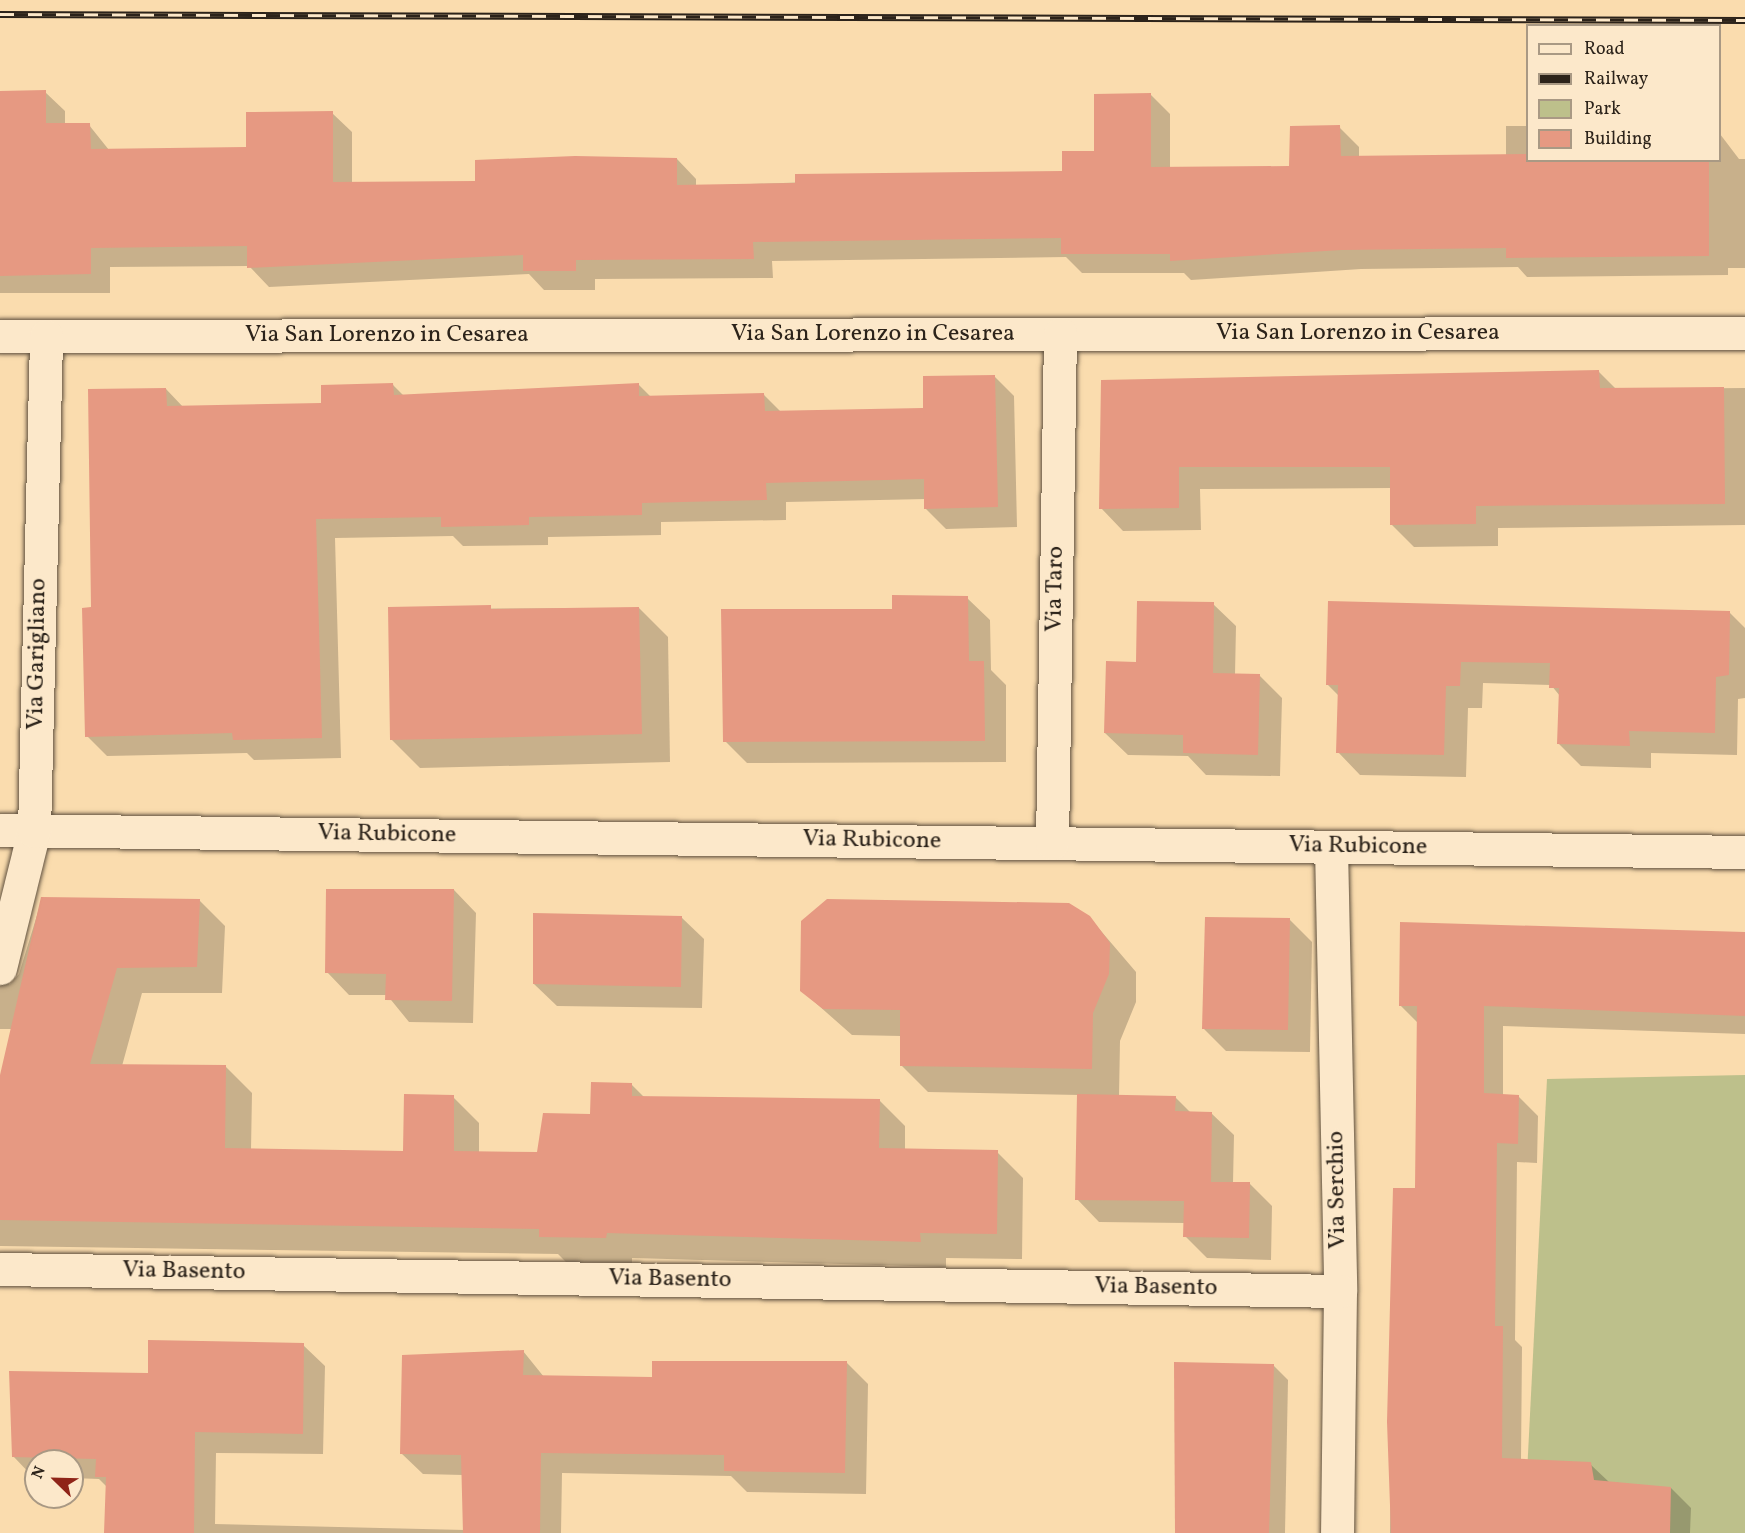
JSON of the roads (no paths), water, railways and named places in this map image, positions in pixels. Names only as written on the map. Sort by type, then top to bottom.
[{"type":"street","name":"Via San Lorenzo in Cesarea","points":[[0,336],[1745,333]]},
{"type":"street","name":"Via Taro","points":[[1052,843],[1060,334]]},
{"type":"street","name":"Via Garigliano","points":[[0,968],[34,831],[46,336]]},
{"type":"street","name":"Via Rubicone","points":[[0,830],[1745,852]]},
{"type":"street","name":"Via Serchio","points":[[1331,847],[1340,1291],[1336,1533]]},
{"type":"street","name":"Via Basento","points":[[0,1269],[1340,1291]]},
{"type":"railway","points":[[0,14],[1745,20]]}]
